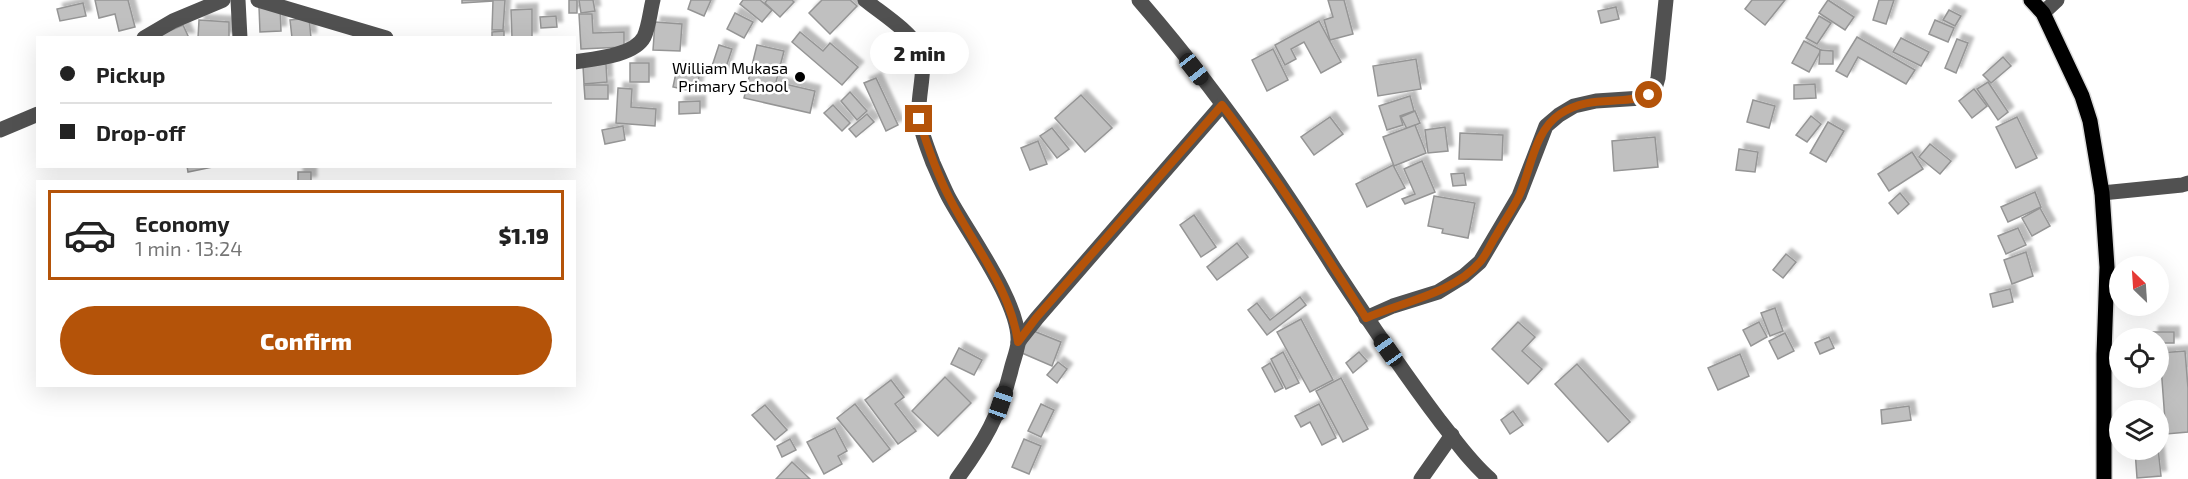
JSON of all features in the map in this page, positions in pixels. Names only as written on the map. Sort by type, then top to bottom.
[{"type":"main road","points":[[2031,0],[2043,13],[2085,104],[2102,193],[2108,267],[2104,354],[2104,479]]},
{"type":"street","points":[[147,36],[173,21],[223,0]]},
{"type":"street","points":[[238,0],[240,36]]},
{"type":"street","points":[[258,0],[379,36]]},
{"type":"street","points":[[576,62],[603,58],[628,51],[643,39],[653,0]]},
{"type":"street","points":[[865,0],[892,21],[919,49],[923,58],[918,96],[919,119],[933,162],[949,197],[1009,304],[1018,342]]},
{"type":"street","points":[[1139,0],[1245,134],[1410,382],[1452,435],[1477,472],[1490,479]]},
{"type":"street","points":[[1366,318],[1393,306],[1438,292],[1464,276],[1480,262],[1519,196],[1546,126],[1559,115],[1574,106],[1596,101],[1642,98],[1654,92],[1658,78],[1666,0]]},
{"type":"street","points":[[2043,13],[2057,0]]},
{"type":"street","points":[[957,479],[995,422],[1008,384],[1018,342],[1036,318],[1222,105]]},
{"type":"street","points":[[0,130],[36,115]]},
{"type":"street","points":[[2102,193],[2188,183]]},
{"type":"street","points":[[1421,479],[1452,435]]},
{"type":"building","points":[[95,0],[128,0],[135,27],[119,31],[115,14],[99,18]]},
{"type":"building","points":[[462,0],[493,0],[493,1],[462,3]]},
{"type":"building","points":[[493,0],[505,0],[503,30],[492,30]]},
{"type":"building","points":[[569,0],[577,0],[577,13],[569,13]]},
{"type":"building","points":[[579,0],[593,0],[595,11],[581,13]]},
{"type":"building","points":[[691,0],[711,0],[704,16],[688,9]]},
{"type":"building","points":[[743,0],[760,0],[772,10],[762,22],[740,4]]},
{"type":"building","points":[[767,0],[792,0],[794,2],[780,17],[765,3]]},
{"type":"building","points":[[822,0],[850,0],[857,6],[830,34],[809,13]]},
{"type":"building","points":[[1328,0],[1344,0],[1353,34],[1330,40],[1324,20],[1333,17]]},
{"type":"building","points":[[1752,0],[1785,0],[1765,25],[1745,9]]},
{"type":"building","points":[[1828,0],[1854,17],[1845,30],[1819,13]]},
{"type":"building","points":[[1879,0],[1894,0],[1886,24],[1873,20]]},
{"type":"building","points":[[83,3],[86,16],[60,21],[57,9]]},
{"type":"building","points":[[259,7],[280,7],[281,31],[260,32]]},
{"type":"building","points":[[1616,7],[1619,19],[1601,23],[1598,11]]},
{"type":"building","points":[[532,9],[532,36],[512,36],[511,10]]},
{"type":"building","points":[[1949,10],[1961,16],[1955,26],[1943,20]]},
{"type":"building","points":[[735,13],[753,22],[744,38],[727,29]]},
{"type":"building","points":[[579,14],[592,14],[593,33],[624,32],[624,47],[581,49]]},
{"type":"building","points":[[556,16],[557,27],[541,28],[540,17]]},
{"type":"building","points":[[1819,16],[1831,23],[1817,44],[1806,38]]},
{"type":"building","points":[[309,18],[311,36],[292,36],[290,20]]},
{"type":"building","points":[[199,20],[229,22],[229,36],[198,36]]},
{"type":"building","points":[[1935,20],[1954,28],[1948,42],[1929,34]]},
{"type":"building","points":[[1319,21],[1341,62],[1321,73],[1304,42],[1291,49],[1296,59],[1285,65],[1275,45]]},
{"type":"building","points":[[655,22],[682,24],[680,51],[653,50]]},
{"type":"building","points":[[183,25],[188,36],[160,36]]},
{"type":"building","points":[[504,31],[504,36],[492,36],[492,32]]},
{"type":"building","points":[[800,32],[823,51],[830,43],[858,67],[842,85],[792,42]]},
{"type":"building","points":[[1857,37],[1915,70],[1906,84],[1858,57],[1847,77],[1836,71]]},
{"type":"building","points":[[1901,38],[1929,52],[1921,66],[1893,52]]},
{"type":"building","points":[[1957,39],[1968,43],[1956,73],[1945,68]]},
{"type":"building","points":[[1804,41],[1821,50],[1809,72],[1792,63]]},
{"type":"building","points":[[719,45],[732,49],[724,73],[711,69]]},
{"type":"building","points":[[757,45],[784,51],[776,82],[815,91],[810,113],[744,98]]},
{"type":"building","points":[[1273,49],[1288,80],[1267,91],[1252,60]]},
{"type":"building","points":[[1820,50],[1833,51],[1833,64],[1819,64]]},
{"type":"building","points":[[2003,57],[2011,66],[1991,83],[1983,75]]},
{"type":"building","points":[[1416,59],[1421,89],[1378,96],[1373,66]]},
{"type":"building","points":[[630,63],[649,63],[649,82],[630,82]]},
{"type":"building","points":[[606,64],[607,82],[584,84],[583,66]]},
{"type":"building","points":[[677,68],[700,72],[696,92],[673,87]]},
{"type":"building","points":[[876,78],[898,125],[886,131],[864,83]]},
{"type":"building","points":[[1988,82],[2008,112],[1998,120],[1977,89]]},
{"type":"building","points":[[1815,84],[1816,98],[1794,99],[1794,85]]},
{"type":"building","points":[[584,85],[608,85],[608,99],[585,99]]},
{"type":"building","points":[[618,88],[632,89],[631,107],[656,109],[655,126],[616,123]]},
{"type":"building","points":[[1974,89],[1987,106],[1972,118],[1959,101]]},
{"type":"building","points":[[850,92],[867,111],[857,120],[841,101]]},
{"type":"building","points":[[1081,95],[1112,128],[1085,152],[1055,118]]},
{"type":"building","points":[[1410,96],[1414,111],[1400,116],[1403,125],[1387,130],[1379,106]]},
{"type":"building","points":[[1753,100],[1775,106],[1769,128],[1747,122]]},
{"type":"building","points":[[700,101],[700,113],[679,114],[679,102]]},
{"type":"building","points":[[833,105],[850,123],[842,131],[824,113]]},
{"type":"building","points":[[1415,111],[1420,123],[1407,129],[1401,117]]},
{"type":"building","points":[[867,114],[874,122],[856,137],[849,129]]},
{"type":"building","points":[[1811,116],[1821,124],[1807,142],[1796,135]]},
{"type":"building","points":[[1330,117],[1343,134],[1314,155],[1301,137]]},
{"type":"building","points":[[2017,117],[2037,158],[2016,168],[1996,127]]},
{"type":"building","points":[[1828,122],[1844,131],[1826,162],[1810,153]]},
{"type":"building","points":[[1415,125],[1426,153],[1394,166],[1383,137]]},
{"type":"building","points":[[623,126],[625,140],[605,144],[602,130]]},
{"type":"building","points":[[1445,127],[1448,151],[1428,153],[1425,130]]},
{"type":"building","points":[[1052,128],[1069,149],[1057,158],[1040,136]]},
{"type":"building","points":[[1460,133],[1503,135],[1502,160],[1459,159]]},
{"type":"building","points":[[1655,137],[1658,167],[1614,171],[1612,141]]},
{"type":"building","points":[[1038,141],[1047,164],[1030,170],[1021,148]]},
{"type":"building","points":[[1930,144],[1951,161],[1940,174],[1919,157]]},
{"type":"building","points":[[1739,149],[1758,152],[1755,172],[1736,170]]},
{"type":"building","points":[[1912,152],[1923,169],[1889,191],[1878,174]]},
{"type":"building","points":[[1422,161],[1435,192],[1405,204],[1402,199],[1415,194],[1404,169]]},
{"type":"building","points":[[1393,165],[1405,188],[1367,207],[1356,184]]},
{"type":"building","points":[[187,168],[208,168],[188,172]]},
{"type":"building","points":[[298,172],[311,172],[311,180],[298,180]]},
{"type":"building","points":[[1464,173],[1466,185],[1453,186],[1451,174]]},
{"type":"building","points":[[2035,192],[2041,207],[2008,222],[2001,207]]},
{"type":"building","points":[[1900,193],[1909,204],[1898,214],[1889,203]]},
{"type":"building","points":[[1434,196],[1475,203],[1468,238],[1442,233],[1443,229],[1428,226]]},
{"type":"building","points":[[2040,208],[2050,226],[2032,236],[2022,218]]},
{"type":"building","points":[[1194,215],[1216,247],[1201,257],[1180,225]]},
{"type":"building","points":[[2018,228],[2026,245],[2006,254],[1998,236]]},
{"type":"building","points":[[1237,243],[1248,257],[1217,280],[1207,267]]},
{"type":"building","points":[[2026,252],[2033,276],[2012,284],[2004,260]]},
{"type":"building","points":[[1786,254],[1796,262],[1783,278],[1773,270]]},
{"type":"building","points":[[2010,289],[2013,302],[1993,307],[1990,294]]},
{"type":"building","points":[[1300,297],[1306,305],[1267,335],[1248,310],[1257,303],[1270,320]]},
{"type":"building","points":[[1775,308],[1783,331],[1770,336],[1761,313]]},
{"type":"building","points":[[1301,319],[1333,380],[1310,392],[1277,332]]},
{"type":"building","points":[[1518,322],[1535,337],[1522,351],[1542,369],[1528,384],[1492,349]]},
{"type":"building","points":[[1759,322],[1767,337],[1751,346],[1743,330]]},
{"type":"building","points":[[1031,330],[1061,342],[1052,366],[1022,353]]},
{"type":"building","points":[[2169,332],[2174,332],[2174,343],[2169,343]]},
{"type":"building","points":[[1785,333],[1794,351],[1778,359],[1769,341]]},
{"type":"building","points":[[1829,337],[1834,348],[1820,354],[1815,343]]},
{"type":"building","points":[[959,348],[982,360],[974,375],[951,364]]},
{"type":"building","points":[[2185,351],[2188,432],[2169,434],[2169,400],[2163,400],[2163,388],[2169,388],[2169,352]]},
{"type":"building","points":[[1283,352],[1299,383],[1286,389],[1271,359]]},
{"type":"building","points":[[1359,352],[1367,361],[1353,373],[1346,363]]},
{"type":"building","points":[[1740,354],[1749,376],[1718,390],[1708,368]]},
{"type":"building","points":[[1058,362],[1067,369],[1057,383],[1047,375]]},
{"type":"building","points":[[1270,363],[1283,388],[1275,392],[1262,368]]},
{"type":"building","points":[[1577,364],[1630,422],[1608,442],[1555,384]]},
{"type":"building","points":[[945,377],[971,403],[938,436],[912,411]]},
{"type":"building","points":[[1341,378],[1368,429],[1343,442],[1316,391]]},
{"type":"building","points":[[891,380],[904,397],[895,404],[916,431],[898,444],[865,400]]},
{"type":"building","points":[[855,404],[890,449],[873,462],[837,418]]},
{"type":"building","points":[[1041,404],[1054,410],[1041,437],[1028,431]]},
{"type":"building","points":[[1319,404],[1336,438],[1322,445],[1310,422],[1301,427],[1295,416]]},
{"type":"building","points":[[765,405],[787,430],[775,440],[752,415]]},
{"type":"building","points":[[1909,406],[1911,420],[1882,424],[1881,410]]},
{"type":"building","points":[[1513,411],[1523,425],[1510,434],[1501,420]]},
{"type":"building","points":[[835,428],[847,451],[838,456],[842,464],[824,474],[807,442]]},
{"type":"building","points":[[790,439],[796,450],[782,457],[777,446]]},
{"type":"building","points":[[1024,439],[1041,446],[1029,474],[1012,467]]},
{"type":"building","points":[[2136,460],[2159,460],[2161,476],[2137,478]]},
{"type":"building","points":[[792,462],[810,479],[776,479]]},
{"type":"place","name":"William Mukasa Primary School","points":[[800,77]]},
{"type":"route","points":[[919,119],[933,162],[949,197],[1009,304],[1018,342],[1036,318],[1222,105],[1245,134],[1366,318],[1393,306],[1438,292],[1464,276],[1480,262],[1519,196],[1546,126],[1559,115],[1574,106],[1596,101],[1642,98],[1649,95]]}]
